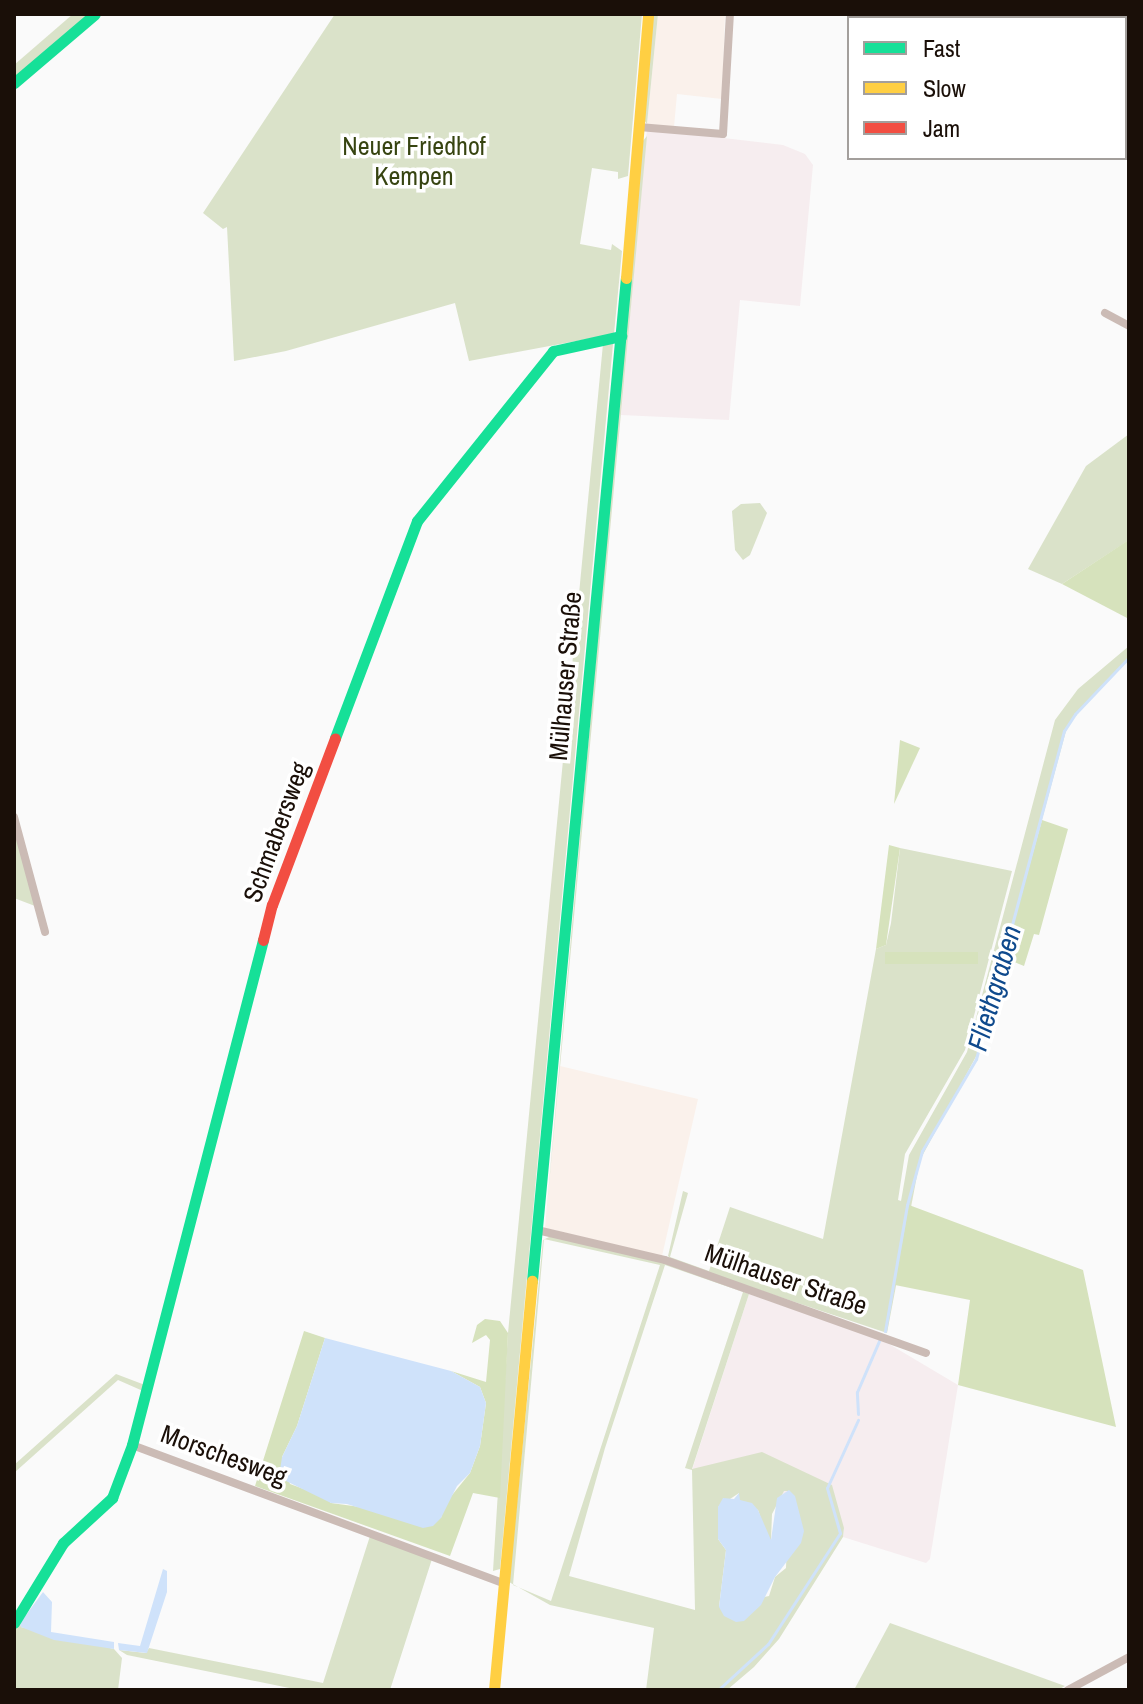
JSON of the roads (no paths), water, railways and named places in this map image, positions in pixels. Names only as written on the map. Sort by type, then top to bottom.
[{"type":"street","points":[[14,83],[95,14]]},
{"type":"street","name":"Mülhauser Straße","points":[[494,1690],[621,336],[648,14]]},
{"type":"street","points":[[639,127],[723,134],[730,14]]},
{"type":"street","points":[[1105,313],[1129,326]]},
{"type":"street","name":"Schmabersweg","points":[[132,1445],[272,905],[417,521],[553,351],[621,336]]},
{"type":"street","points":[[14,817],[45,932]]},
{"type":"street","name":"Mülhauser Straße","points":[[537,1230],[665,1260],[926,1353]]},
{"type":"street","name":"Morschesweg","points":[[14,1623],[63,1543],[112,1498],[132,1445],[504,1583]]},
{"type":"street","points":[[1068,1690],[1129,1657]]},
{"type":"water","points":[[325,1338],[451,1371],[480,1387],[486,1403],[480,1446],[470,1473],[457,1486],[441,1518],[433,1526],[423,1528],[347,1504],[331,1503],[284,1480],[280,1470],[282,1457],[297,1426]]},
{"type":"water","points":[[789,1490],[795,1496],[804,1531],[801,1543],[775,1577],[761,1605],[744,1621],[736,1622],[724,1616],[719,1607],[726,1550],[718,1539],[718,1507],[723,1498],[734,1499],[739,1493],[740,1500],[752,1503],[758,1510],[771,1540],[777,1498]]},
{"type":"water","points":[[163,1569],[167,1571],[167,1592],[147,1653],[119,1650],[118,1643],[140,1646]]},
{"type":"water","points":[[43,1592],[52,1602],[51,1632],[114,1642],[114,1649],[54,1640],[21,1627],[20,1623]]},
{"type":"waterway","name":"Fliethgraben","points":[[885,1331],[907,1205],[922,1151],[976,1059],[1064,731],[1075,714],[1129,657]]},
{"type":"waterway","name":"Fliethgraben","points":[[858,1414],[857,1392],[879,1341]]},
{"type":"waterway","name":"Fliethgraben","points":[[718,1690],[768,1644],[840,1533],[827,1488],[858,1420]]},
{"type":"park label","name":"Neuer Friedhof Kempen","points":[[414,161]]}]
